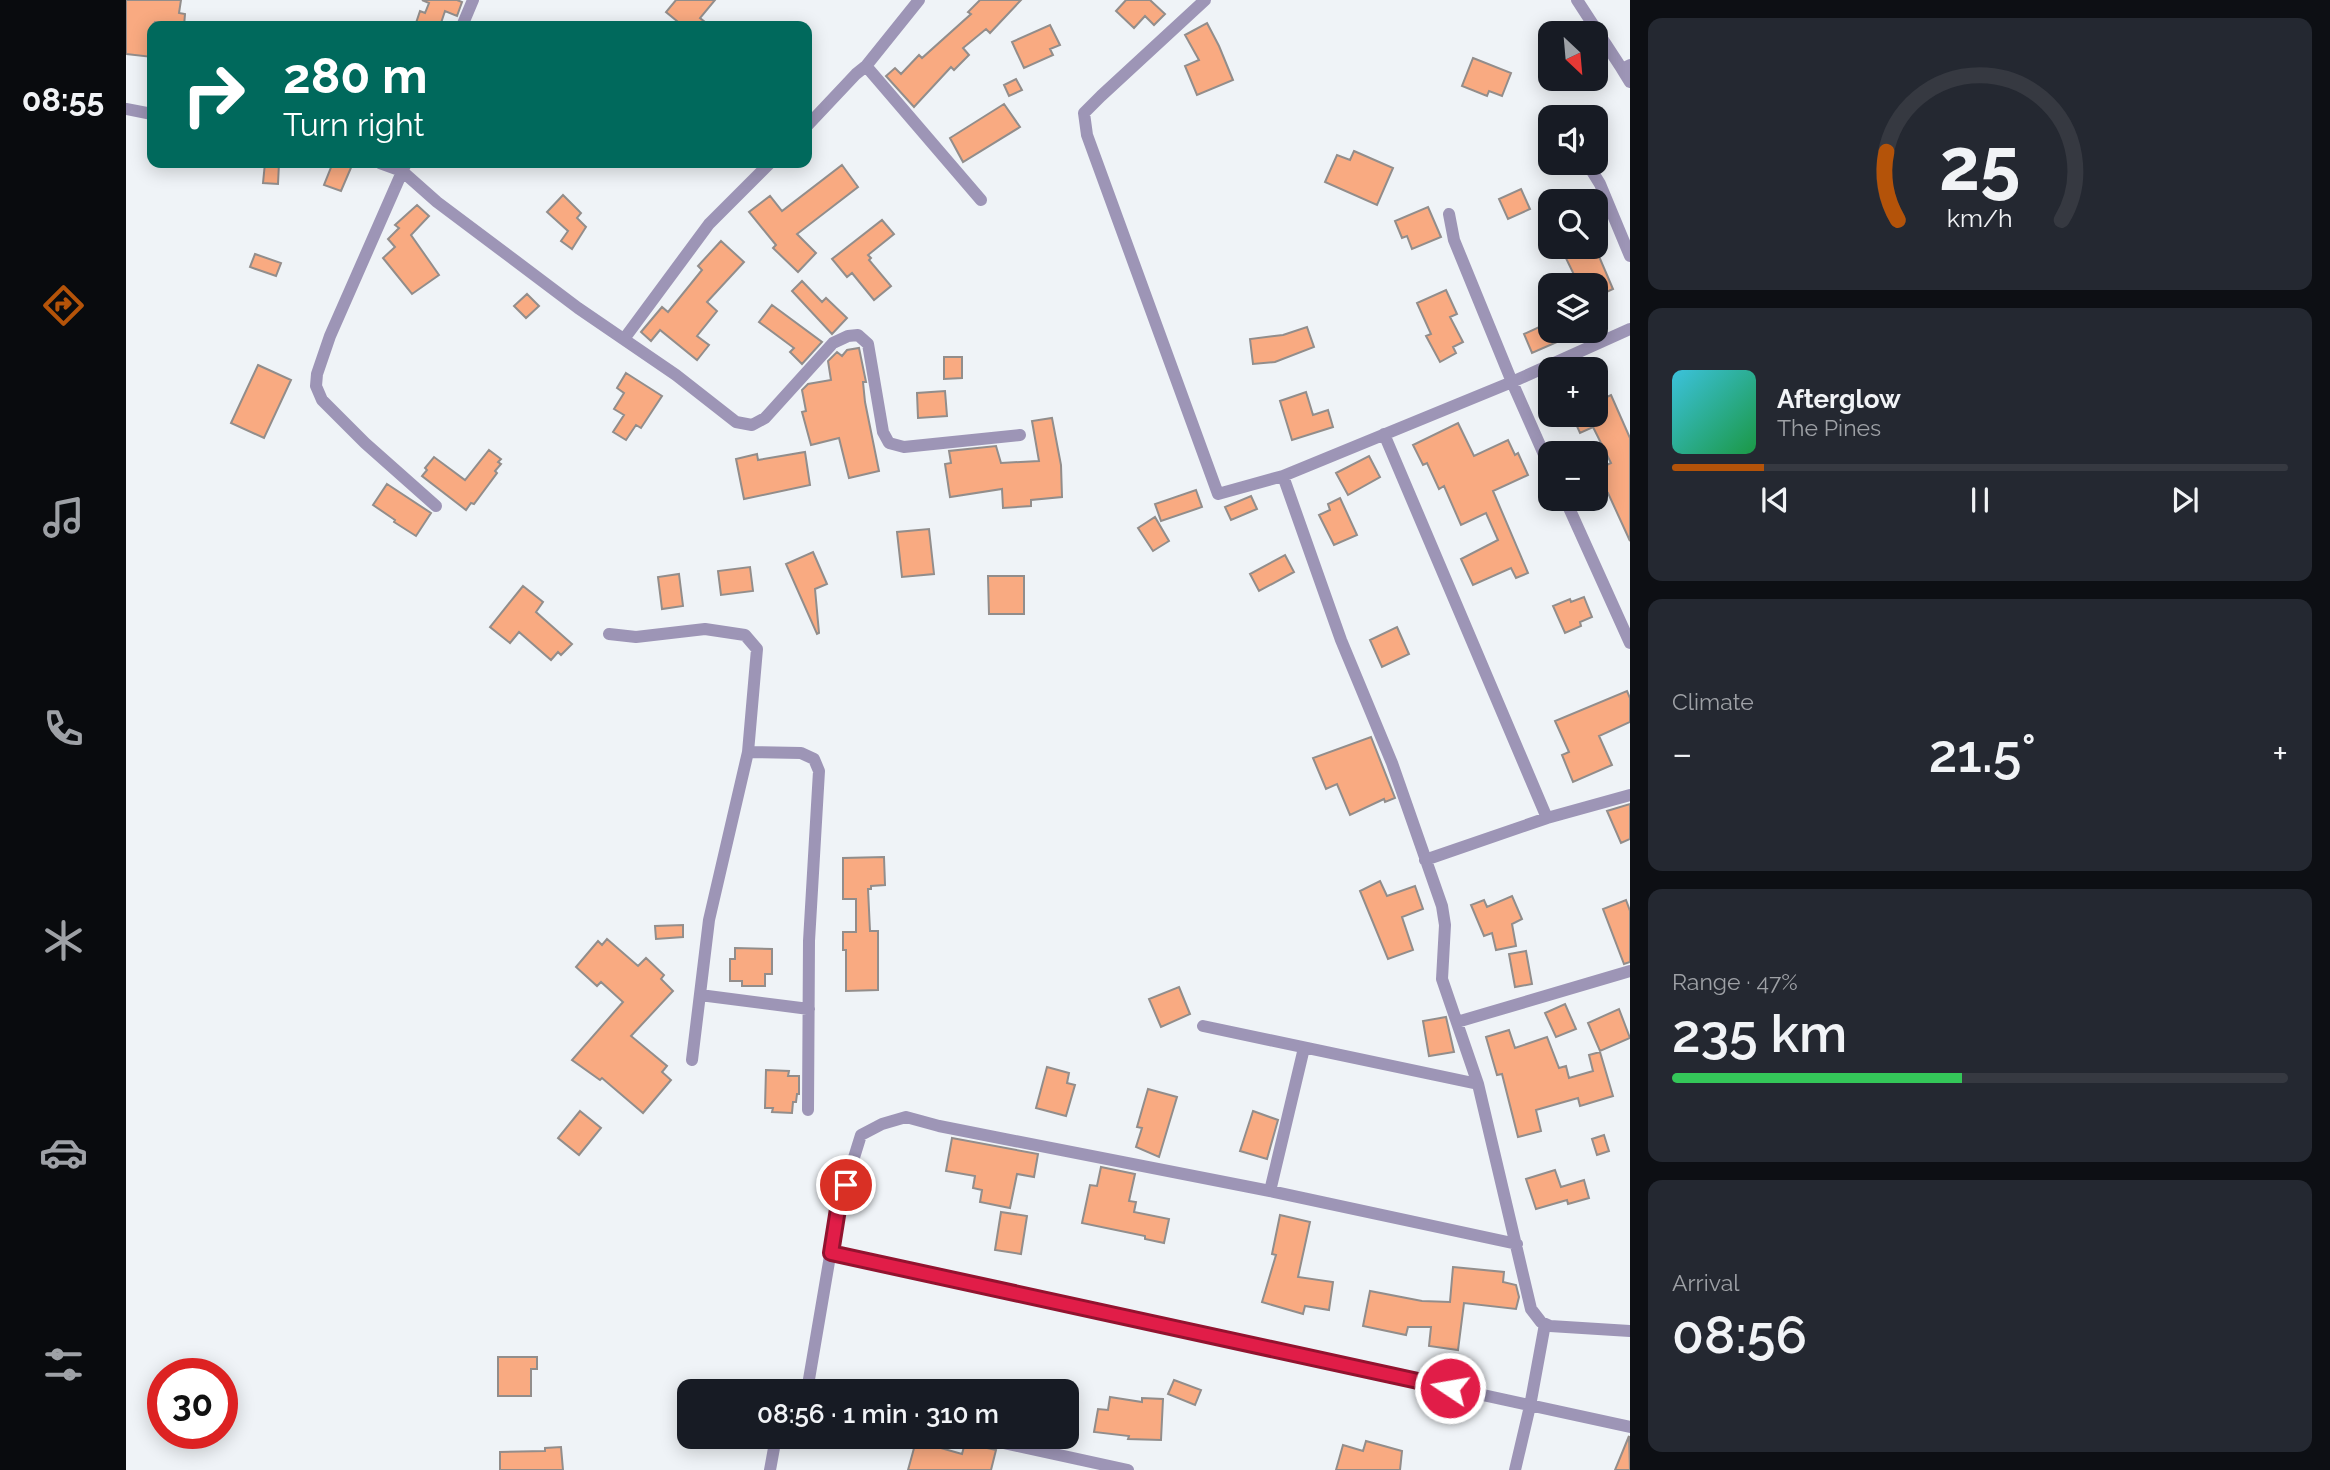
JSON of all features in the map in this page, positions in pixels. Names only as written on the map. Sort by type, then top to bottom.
[{"type":"street","points":[[464,21],[473,0]]},
{"type":"street","points":[[812,121],[866,66],[919,0]]},
{"type":"street","points":[[1205,0],[1084,113],[1087,135],[1218,494],[1283,476],[1512,382],[1630,329]]},
{"type":"street","points":[[1577,0],[1626,67],[1630,82]]},
{"type":"street","points":[[866,66],[981,200]]},
{"type":"street","points":[[126,109],[147,113]]},
{"type":"street","points":[[404,168],[330,336],[317,374],[316,386],[322,400],[365,443],[436,506]]},
{"type":"street","points":[[405,168],[437,202],[578,308],[676,375],[736,422],[752,425],[765,418],[833,343],[858,335],[868,344],[883,432],[889,443],[904,447],[1020,435]]},
{"type":"street","points":[[624,339],[709,224],[765,168]]},
{"type":"street","points":[[1594,175],[1630,256]]},
{"type":"street","points":[[1449,214],[1454,240],[1538,441]]},
{"type":"street","points":[[1384,434],[1547,818]]},
{"type":"street","points":[[1283,476],[1332,616],[1392,763],[1441,906],[1446,925],[1442,979],[1478,1084],[1531,1308],[1545,1324],[1630,1331]]},
{"type":"street","points":[[1570,511],[1630,643]]},
{"type":"street","points":[[609,634],[636,637],[705,629],[745,635],[757,649],[748,752],[709,920],[692,1060]]},
{"type":"street","points":[[748,752],[801,753],[814,759],[819,771],[809,941],[808,1110]]},
{"type":"street","points":[[1425,860],[1547,818],[1630,795]]},
{"type":"street","points":[[1457,1021],[1630,971]]},
{"type":"street","points":[[700,995],[809,1009]]},
{"type":"street","points":[[1203,1027],[1478,1084]]},
{"type":"street","points":[[1270,1191],[1304,1048]]},
{"type":"street","points":[[809,1379],[838,1209],[861,1135],[906,1116],[939,1126],[1270,1191],[1517,1244]]},
{"type":"street","points":[[831,1253],[1630,1427]]},
{"type":"street","points":[[1515,1470],[1545,1324]]},
{"type":"street","points":[[770,1470],[774,1449]]},
{"type":"street","points":[[1031,1449],[1128,1470]]},
{"type":"building","points":[[126,0],[181,0],[179,13],[185,14],[184,21],[147,21],[147,56],[126,54]]},
{"type":"building","points":[[422,0],[462,2],[457,16],[445,11],[442,21],[417,21],[420,11],[425,13],[429,3]]},
{"type":"building","points":[[676,0],[715,0],[700,18],[704,21],[677,21],[666,12]]},
{"type":"building","points":[[980,0],[1021,0],[990,33],[986,29],[963,48],[969,55],[954,70],[951,67],[914,107],[886,76],[895,68],[901,74],[919,55],[922,58],[971,14],[968,12]]},
{"type":"building","points":[[1126,0],[1150,0],[1165,14],[1154,25],[1145,16],[1134,28],[1116,11]]},
{"type":"building","points":[[1207,23],[1233,80],[1197,95],[1185,66],[1199,60],[1185,35]]},
{"type":"building","points":[[1050,25],[1060,45],[1050,49],[1053,55],[1024,68],[1012,42]]},
{"type":"building","points":[[1473,58],[1511,73],[1502,96],[1489,91],[1487,96],[1462,86]]},
{"type":"building","points":[[1016,79],[1022,90],[1009,96],[1004,85]]},
{"type":"building","points":[[1004,104],[1020,127],[963,162],[950,138]]},
{"type":"building","points":[[1354,151],[1393,168],[1377,205],[1325,182],[1337,155],[1350,160]]},
{"type":"building","points":[[842,165],[858,187],[797,234],[816,253],[798,272],[773,248],[776,245],[749,212],[770,196],[782,211]]},
{"type":"building","points":[[264,168],[279,168],[278,184],[263,183]]},
{"type":"building","points":[[331,168],[351,168],[341,191],[324,185]]},
{"type":"building","points":[[1521,189],[1530,209],[1508,219],[1499,199]]},
{"type":"building","points":[[563,195],[581,213],[577,218],[586,227],[572,249],[561,241],[568,231],[547,212]]},
{"type":"building","points":[[417,205],[429,216],[411,235],[439,275],[412,294],[383,258],[395,247],[388,239],[399,228],[395,225]]},
{"type":"building","points":[[1428,207],[1441,237],[1412,249],[1407,236],[1402,238],[1395,221]]},
{"type":"building","points":[[882,220],[894,234],[868,255],[871,258],[869,260],[891,286],[874,300],[852,273],[847,277],[832,259]]},
{"type":"building","points":[[721,241],[744,262],[707,302],[717,311],[697,336],[709,345],[697,360],[660,330],[651,341],[641,332],[662,307],[668,312],[702,270],[698,266]]},
{"type":"building","points":[[255,254],[281,263],[276,276],[250,267]]},
{"type":"building","points":[[1566,259],[1600,259],[1606,273],[1573,273]]},
{"type":"building","points":[[1608,277],[1613,289],[1608,291]]},
{"type":"building","points":[[802,281],[822,302],[826,298],[847,318],[832,334],[792,291]]},
{"type":"building","points":[[1446,290],[1457,314],[1450,317],[1463,342],[1453,347],[1456,353],[1440,362],[1426,336],[1431,334],[1417,303]]},
{"type":"building","points":[[527,294],[539,306],[526,318],[514,306]]},
{"type":"building","points":[[772,305],[822,342],[802,364],[790,352],[794,348],[759,322]]},
{"type":"building","points":[[1307,327],[1314,347],[1275,362],[1253,364],[1250,339],[1283,335]]},
{"type":"building","points":[[1538,328],[1538,343],[1555,343],[1532,353],[1524,334]]},
{"type":"building","points":[[859,348],[866,382],[863,382],[865,402],[879,471],[849,478],[839,438],[811,445],[802,412],[806,411],[802,390],[808,384],[831,380],[828,361],[837,352],[842,356],[847,350]]},
{"type":"building","points":[[944,357],[962,357],[962,378],[944,379]]},
{"type":"building","points":[[258,365],[291,380],[264,438],[231,423]]},
{"type":"building","points":[[626,373],[662,396],[641,428],[636,425],[626,440],[613,432],[624,415],[614,409],[624,393],[617,388]]},
{"type":"building","points":[[945,391],[947,416],[918,418],[917,393]]},
{"type":"building","points":[[1306,392],[1313,415],[1328,410],[1333,427],[1292,440],[1280,401]]},
{"type":"building","points":[[1611,395],[1630,438],[1630,541],[1608,493],[1608,464],[1611,463],[1608,457],[1608,441],[1600,441],[1593,427],[1608,427],[1608,396]]},
{"type":"building","points":[[1052,418],[1061,465],[1062,497],[1031,500],[1031,506],[1003,508],[1002,489],[950,497],[945,464],[951,463],[949,451],[996,446],[1001,463],[1039,461],[1032,421]]},
{"type":"building","points":[[1458,423],[1474,456],[1508,440],[1515,455],[1518,453],[1528,475],[1493,491],[1528,573],[1516,578],[1511,568],[1473,585],[1461,559],[1498,540],[1486,513],[1461,525],[1444,486],[1439,489],[1427,463],[1423,465],[1413,445]]},
{"type":"building","points":[[1577,427],[1593,427],[1580,433]]},
{"type":"building","points":[[489,450],[501,459],[498,462],[501,464],[474,504],[471,503],[466,510],[422,476],[434,457],[465,480]]},
{"type":"building","points":[[805,452],[810,485],[744,499],[736,459],[757,454],[758,460]]},
{"type":"building","points":[[1369,456],[1380,477],[1348,495],[1336,473]]},
{"type":"building","points":[[387,484],[431,513],[416,536],[373,505]]},
{"type":"building","points":[[1196,490],[1202,507],[1161,521],[1155,504]]},
{"type":"building","points":[[1251,496],[1257,509],[1231,520],[1225,507]]},
{"type":"building","points":[[1340,498],[1357,535],[1334,545],[1319,515],[1330,510],[1328,504]]},
{"type":"building","points":[[1155,517],[1169,541],[1153,551],[1138,528]]},
{"type":"building","points":[[929,529],[934,574],[902,577],[897,532]]},
{"type":"building","points":[[813,552],[827,584],[815,589],[817,634],[786,564]]},
{"type":"building","points":[[1285,555],[1294,572],[1259,591],[1250,574]]},
{"type":"building","points":[[750,567],[753,591],[721,595],[718,571]]},
{"type":"building","points":[[679,574],[683,606],[662,609],[658,577]]},
{"type":"building","points":[[988,576],[1024,576],[1024,614],[989,614]]},
{"type":"building","points":[[523,586],[543,602],[536,612],[572,644],[561,655],[558,652],[551,660],[519,632],[510,643],[490,627]]},
{"type":"building","points":[[1584,597],[1592,617],[1580,622],[1581,626],[1565,633],[1553,606]]},
{"type":"building","points":[[1397,627],[1409,654],[1382,667],[1370,640]]},
{"type":"building","points":[[1627,691],[1630,698],[1630,722],[1599,736],[1612,765],[1573,782],[1562,755],[1569,752],[1555,721]]},
{"type":"building","points":[[1371,737],[1395,798],[1385,802],[1384,799],[1350,815],[1337,784],[1326,789],[1313,758]]},
{"type":"building","points":[[1630,804],[1630,839],[1621,843],[1607,811]]},
{"type":"building","points":[[884,857],[885,885],[871,886],[871,889],[868,889],[870,931],[878,931],[878,990],[846,991],[843,932],[856,932],[856,899],[843,899],[843,858]]},
{"type":"building","points":[[1380,881],[1387,896],[1415,886],[1423,909],[1402,917],[1413,950],[1388,959],[1360,891]]},
{"type":"building","points":[[1512,896],[1522,919],[1512,924],[1516,946],[1496,950],[1492,933],[1484,936],[1471,905],[1484,900],[1487,907]]},
{"type":"building","points":[[1626,900],[1630,911],[1630,962],[1624,964],[1603,909]]},
{"type":"building","points":[[683,925],[683,937],[656,939],[655,926]]},
{"type":"building","points":[[607,939],[638,966],[646,958],[664,975],[661,979],[673,991],[631,1036],[667,1066],[662,1072],[671,1080],[643,1113],[602,1078],[600,1080],[572,1060],[623,1002],[601,982],[597,986],[576,967],[598,941],[602,945]]},
{"type":"building","points":[[735,948],[772,949],[772,974],[765,974],[765,986],[742,986],[742,981],[730,981],[730,959],[735,959]]},
{"type":"building","points":[[1526,951],[1532,984],[1515,987],[1509,954]]},
{"type":"building","points":[[1179,987],[1190,1014],[1161,1027],[1149,999]]},
{"type":"building","points":[[1565,1004],[1576,1029],[1556,1037],[1545,1013]]},
{"type":"building","points":[[1619,1009],[1630,1038],[1600,1051],[1588,1023]]},
{"type":"building","points":[[1446,1017],[1454,1052],[1429,1056],[1423,1021]]},
{"type":"building","points":[[1509,1030],[1515,1048],[1547,1037],[1559,1068],[1566,1066],[1569,1078],[1593,1071],[1589,1055],[1600,1052],[1613,1096],[1580,1106],[1578,1098],[1536,1110],[1541,1131],[1518,1137],[1502,1074],[1497,1075],[1486,1037]]},
{"type":"building","points":[[1047,1067],[1069,1073],[1067,1083],[1075,1085],[1066,1116],[1036,1108]]},
{"type":"building","points":[[766,1070],[789,1071],[788,1076],[799,1076],[799,1094],[796,1102],[793,1102],[792,1113],[772,1112],[773,1108],[765,1108]]},
{"type":"building","points":[[1148,1089],[1177,1097],[1159,1157],[1136,1147],[1142,1128],[1137,1127]]},
{"type":"building","points":[[580,1111],[601,1128],[579,1155],[558,1138]]},
{"type":"building","points":[[1253,1111],[1278,1120],[1267,1159],[1240,1151]]},
{"type":"building","points":[[1604,1135],[1609,1151],[1597,1155],[1592,1139]]},
{"type":"building","points":[[952,1138],[1038,1154],[1034,1177],[1017,1174],[1010,1208],[980,1202],[982,1190],[973,1188],[975,1176],[946,1171]]},
{"type":"building","points":[[1101,1167],[1135,1174],[1129,1201],[1136,1202],[1134,1212],[1169,1219],[1164,1243],[1145,1239],[1145,1236],[1082,1223],[1090,1185],[1097,1186]]},
{"type":"building","points":[[1555,1170],[1561,1187],[1584,1180],[1589,1198],[1568,1204],[1567,1200],[1536,1209],[1526,1179]]},
{"type":"building","points":[[1001,1212],[1027,1216],[1021,1254],[995,1250]]},
{"type":"building","points":[[1280,1215],[1310,1222],[1298,1277],[1333,1282],[1329,1310],[1305,1306],[1303,1314],[1262,1302],[1276,1255],[1272,1254]]},
{"type":"building","points":[[1453,1267],[1504,1272],[1503,1282],[1516,1285],[1519,1297],[1516,1309],[1464,1303],[1458,1350],[1429,1346],[1431,1327],[1408,1327],[1406,1335],[1363,1326],[1370,1291],[1422,1301],[1450,1302]]},
{"type":"building","points":[[498,1357],[537,1357],[537,1369],[531,1369],[531,1396],[498,1396]]},
{"type":"building","points":[[1174,1380],[1201,1390],[1195,1405],[1168,1394]]},
{"type":"building","points":[[1110,1397],[1142,1402],[1142,1398],[1163,1399],[1161,1440],[1128,1439],[1129,1436],[1094,1432],[1098,1409],[1108,1410]]},
{"type":"building","points":[[1629,1436],[1630,1470],[1615,1470]]},
{"type":"building","points":[[1366,1441],[1402,1451],[1400,1470],[1336,1470],[1343,1445],[1363,1451]]},
{"type":"building","points":[[561,1447],[563,1470],[500,1470],[500,1452],[545,1451],[545,1448]]},
{"type":"building","points":[[914,1449],[944,1449],[962,1454],[963,1449],[996,1450],[991,1470],[908,1470]]},
{"type":"route","points":[[846,1185],[838,1209],[831,1253],[1450,1388]]}]
